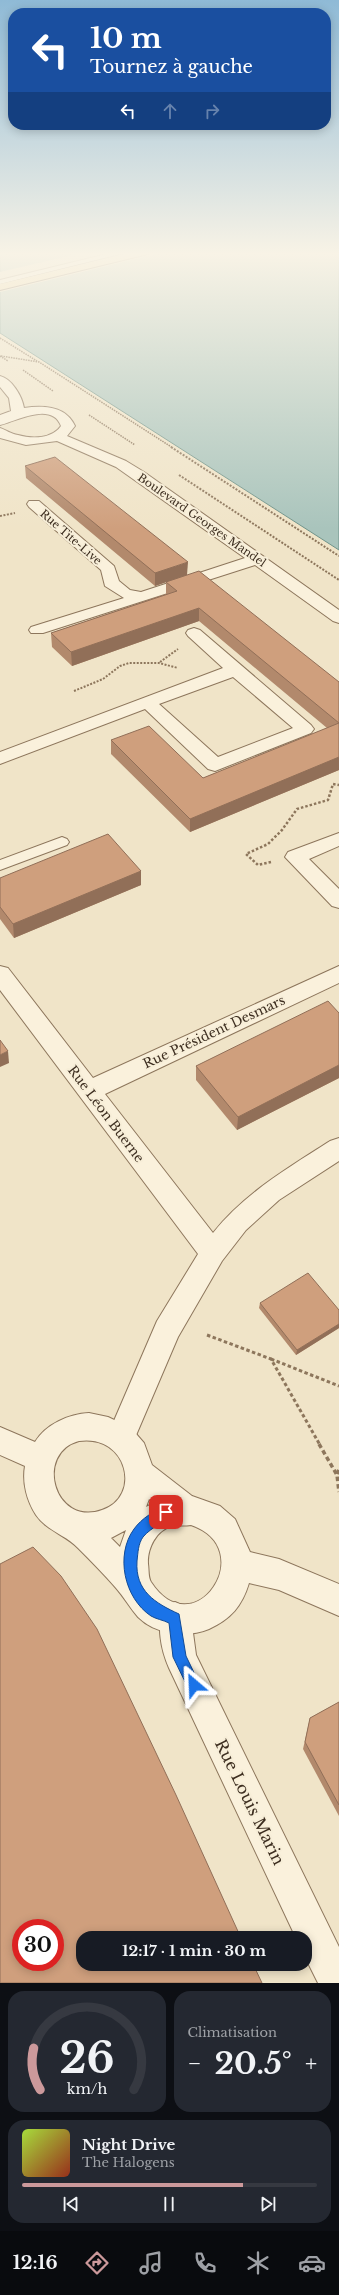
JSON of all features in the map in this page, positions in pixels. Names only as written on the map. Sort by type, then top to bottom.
[{"type":"street","points":[[0,380],[12,393],[19,405],[18,412]]},
{"type":"street","points":[[0,421],[18,412],[44,411],[64,417],[68,423],[67,429],[56,436],[6,448]]},
{"type":"street","points":[[0,432],[18,440],[37,441]]},
{"type":"street","name":"Boulevard Georges Mandel","points":[[56,436],[127,468],[339,618]]},
{"type":"street","name":"Rue Tite-Live","points":[[34,504],[108,569],[111,583],[125,592],[142,596]]},
{"type":"street","points":[[37,630],[257,559]]},
{"type":"street","points":[[147,702],[215,765],[305,729],[194,633]]},
{"type":"street","points":[[0,758],[235,670]]},
{"type":"street","points":[[339,839],[295,857],[339,900]]},
{"type":"street","name":"Rue Léon Buerne","points":[[0,974],[213,1253]]},
{"type":"street","name":"Rue Président Desmars","points":[[88,1091],[339,974]]},
{"type":"street","points":[[121,1437],[167,1330],[213,1253],[237,1222],[270,1193],[339,1148]]},
{"type":"street","points":[[94,1426],[112,1431],[121,1437],[126,1440],[137,1456],[141,1474],[138,1492],[128,1508],[114,1520],[97,1526],[78,1526],[61,1520],[49,1510],[41,1496],[38,1480],[43,1459],[48,1449],[59,1438],[75,1429],[94,1426]]},
{"type":"street","points":[[0,1441],[43,1459]]},
{"type":"street","points":[[141,1474],[185,1509]]},
{"type":"street","points":[[78,1526],[134,1585],[143,1600],[156,1611],[174,1618],[194,1618],[212,1611],[226,1598],[234,1581],[236,1564],[232,1541],[221,1525],[204,1514],[185,1509],[166,1512],[149,1521],[138,1534],[131,1556],[130,1568],[134,1585]]},
{"type":"street","points":[[236,1564],[279,1575],[339,1600]]},
{"type":"street","name":"Rue Louis Marin","points":[[174,1618],[180,1657],[337,1983]]},
{"type":"lane","points":[[1,863],[62,842]]},
{"type":"path","points":[[11,345],[339,556]]},
{"type":"path","points":[[0,356],[39,362]]},
{"type":"path","points":[[74,691],[103,679],[120,666],[140,662],[159,662],[174,666],[200,683]]},
{"type":"path","points":[[295,857],[258,865],[246,854],[268,844],[282,830],[297,809],[328,800],[333,784],[339,785]]},
{"type":"path","points":[[207,1335],[339,1386]]},
{"type":"path","points":[[271,1359],[337,1475],[339,1492]]},
{"type":"path","points":[[337,1475],[339,1469]]},
{"type":"water","points":[[18,345],[339,345],[339,550]]},
{"type":"building","points":[[55,457],[188,562],[155,573],[25,466]]},
{"type":"building","points":[[199,571],[339,682],[339,723],[199,608],[71,652],[51,633],[177,591],[166,582]]},
{"type":"building","points":[[339,723],[339,757],[190,819],[111,740],[149,726],[203,778]]},
{"type":"building","points":[[108,834],[141,871],[13,924],[0,907],[0,878]]},
{"type":"building","points":[[328,1001],[339,1013],[339,1065],[238,1117],[196,1066]]},
{"type":"building","points":[[0,1040],[8,1051],[0,1055]]},
{"type":"building","points":[[308,1273],[339,1310],[339,1324],[297,1350],[260,1303]]},
{"type":"building","points":[[33,1547],[61,1576],[97,1629],[176,1795],[238,1931],[76,1931],[76,1971],[256,1971],[262,1983],[0,1983],[0,1564]]},
{"type":"building","points":[[339,1702],[339,1805],[305,1742],[310,1718]]},
{"type":"route","points":[[166,1512],[149,1521],[138,1534],[132,1550],[130,1568],[134,1585],[143,1600],[156,1611],[174,1618],[180,1657],[194,1685]]}]
